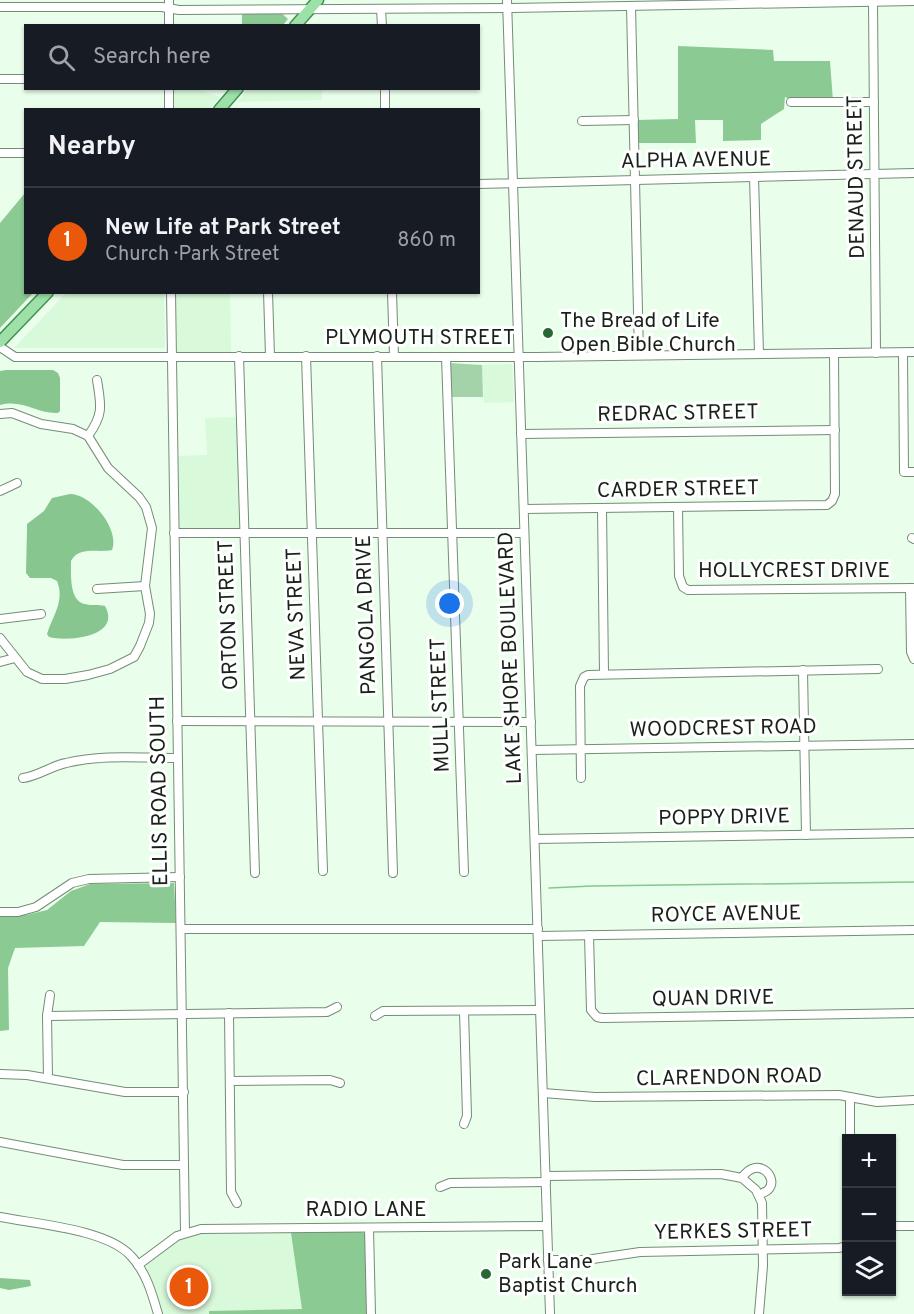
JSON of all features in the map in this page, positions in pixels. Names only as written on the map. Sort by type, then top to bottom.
[{"type":"main road","points":[[297,24],[318,0]]},
{"type":"main road","points":[[221,108],[236,90]]},
{"type":"main road","points":[[0,342],[46,294]]},
{"type":"street","points":[[0,7],[169,4],[179,10],[238,4],[310,9],[381,9],[507,4],[631,6],[683,2],[914,1]]},
{"type":"street","name":"DENAUD STREET","points":[[873,2],[876,353]]},
{"type":"street","points":[[169,4],[169,24]]},
{"type":"street","name":"LAKE SHORE BOULEVARD","points":[[507,4],[550,1314]]},
{"type":"street","points":[[631,6],[639,355]]},
{"type":"street","points":[[381,9],[382,24]]},
{"type":"street","points":[[0,80],[24,79]]},
{"type":"street","points":[[169,90],[169,108]]},
{"type":"street","points":[[385,90],[385,108]]},
{"type":"street","points":[[791,102],[874,102]]},
{"type":"street","points":[[582,121],[634,120]]},
{"type":"street","points":[[0,153],[24,153]]},
{"type":"street","name":"ALPHA AVENUE","points":[[480,184],[914,173]]},
{"type":"street","points":[[754,177],[759,353]]},
{"type":"street","name":"ELLIS ROAD SOUTH","points":[[171,294],[185,1232]]},
{"type":"street","points":[[268,294],[270,356]]},
{"type":"street","points":[[392,294],[394,356]]},
{"type":"street","name":"PLYMOUTH STREET","points":[[0,347],[15,357],[518,357],[914,352]]},
{"type":"street","points":[[903,352],[904,472],[914,472]]},
{"type":"street","points":[[834,353],[835,430]]},
{"type":"street","name":"ORTON STREET","points":[[239,356],[255,873]]},
{"type":"street","name":"NEVA STREET","points":[[306,356],[323,872]]},
{"type":"street","name":"PANGOLA DRIVE","points":[[377,356],[393,873]]},
{"type":"street","name":"MULL STREET","points":[[446,357],[464,872]]},
{"type":"street","points":[[88,436],[100,416],[98,380]]},
{"type":"street","points":[[0,414],[12,413],[41,423],[73,429],[88,436],[108,468],[140,497],[151,517],[152,539],[145,586],[150,615],[149,623],[138,651],[126,663],[88,675],[53,680],[35,677],[27,672],[0,638]]},
{"type":"street","name":"REDRAC STREET","points":[[521,434],[835,430]]},
{"type":"street","name":"CARDER STREET","points":[[524,509],[821,506],[832,501],[835,494],[835,430]]},
{"type":"street","points":[[0,491],[17,483]]},
{"type":"street","points":[[602,508],[604,673]]},
{"type":"street","name":"HOLLYCREST DRIVE","points":[[678,508],[680,576],[683,587],[688,590],[912,588]]},
{"type":"street","points":[[174,533],[524,533]]},
{"type":"street","points":[[97,589],[145,586]]},
{"type":"street","points":[[912,588],[911,652],[914,659]]},
{"type":"street","points":[[0,619],[41,614]]},
{"type":"street","points":[[0,662],[15,658]]},
{"type":"street","points":[[581,777],[581,681],[588,675],[878,669]]},
{"type":"street","points":[[803,670],[806,835]]},
{"type":"street","points":[[177,721],[531,722]]},
{"type":"street","name":"WOODCREST ROAD","points":[[532,750],[914,744]]},
{"type":"street","points":[[23,778],[33,777],[65,763],[103,758],[177,758]]},
{"type":"street","name":"POPPY DRIVE","points":[[535,839],[914,833]]},
{"type":"street","points":[[0,912],[18,912],[36,907],[62,889],[81,880],[180,877]]},
{"type":"street","name":"ROYCE AVENUE","points":[[181,929],[538,932],[589,935],[914,930]]},
{"type":"street","name":"QUAN DRIVE","points":[[589,935],[590,1005],[593,1014],[602,1018],[914,1013]]},
{"type":"street","points":[[48,1078],[47,1016],[50,994]]},
{"type":"street","points":[[47,1016],[327,1012],[337,1007]]},
{"type":"street","points":[[375,1016],[383,1011],[540,1010]]},
{"type":"street","points":[[464,1011],[467,1116],[464,1124]]},
{"type":"street","points":[[229,1013],[231,1192],[237,1203]]},
{"type":"street","points":[[0,1074],[48,1078],[124,1092],[184,1092]]},
{"type":"street","points":[[230,1081],[330,1080],[340,1083]]},
{"type":"street","name":"CLARENDON ROAD","points":[[543,1093],[595,1097],[839,1095],[877,1101],[914,1100]]},
{"type":"street","points":[[850,1097],[850,1134]]},
{"type":"street","points":[[0,1142],[123,1165],[184,1165]]},
{"type":"street","points":[[746,1181],[747,1170],[760,1167],[766,1171],[771,1177],[771,1184],[769,1190],[759,1195]]},
{"type":"street","points":[[440,1187],[450,1183],[721,1174],[746,1181],[759,1195],[762,1213],[763,1249],[759,1314]]},
{"type":"street","points":[[0,1217],[106,1239],[122,1248],[138,1265],[148,1282],[158,1314]]},
{"type":"street","name":"RADIO LANE","points":[[185,1232],[201,1229],[547,1226]]},
{"type":"street","points":[[896,1226],[914,1226]]},
{"type":"street","points":[[369,1228],[371,1314]]},
{"type":"street","points":[[138,1265],[185,1232]]},
{"type":"street","name":"YERKES STREET","points":[[548,1260],[586,1260],[640,1252],[842,1247]]},
{"type":"shaded area","points":[[242,11],[280,12],[288,19],[284,24],[242,24]]},
{"type":"shaded area","points":[[678,46],[773,50],[774,61],[830,61],[833,101],[791,100],[785,97],[784,109],[761,124],[761,140],[723,141],[723,120],[695,120],[696,143],[638,143],[636,120],[678,119]]},
{"type":"shaded area","points":[[173,90],[200,90],[220,97],[210,108],[174,108]]},
{"type":"shaded area","points":[[247,90],[322,90],[322,100],[237,102]]},
{"type":"shaded area","points":[[24,194],[24,294],[32,294],[0,328],[0,223]]},
{"type":"shaded area","points":[[65,294],[164,294],[165,348],[14,348]]},
{"type":"shaded area","points":[[175,294],[230,294],[231,353],[179,354]]},
{"type":"shaded area","points":[[449,363],[482,365],[483,397],[450,397]]},
{"type":"shaded area","points":[[512,364],[514,402],[484,403],[482,365]]},
{"type":"shaded area","points":[[53,370],[58,373],[60,411],[50,413],[23,405],[0,405],[0,371]]},
{"type":"shaded area","points":[[239,417],[241,529],[180,530],[178,527],[176,456],[207,455],[205,418]]},
{"type":"shaded area","points":[[70,494],[87,500],[95,506],[108,523],[113,542],[112,550],[79,553],[71,561],[72,586],[76,598],[85,604],[105,606],[108,616],[106,625],[100,631],[80,638],[68,639],[49,637],[47,634],[59,602],[57,581],[51,578],[30,578],[26,573],[27,524],[44,511],[52,498]]},
{"type":"shaded area","points":[[174,883],[176,923],[100,922],[84,946],[15,948],[8,968],[9,1030],[0,1031],[0,916],[26,915],[47,910],[71,891],[90,884]]},
{"type":"shaded area","points":[[356,1231],[365,1233],[367,1236],[368,1314],[209,1314],[209,1311],[302,1309],[291,1233]]},
{"type":"shaded area","points":[[291,1233],[303,1309],[161,1314],[146,1266],[186,1234]]},
{"type":"shaded area","points":[[0,1278],[30,1280],[31,1286],[9,1290],[0,1288]]},
{"type":"waterway","points":[[549,888],[914,882]]},
{"type":"place","name":"The Bread of Life Open Bible Church","points":[[548,333]]},
{"type":"place","name":"Park Lane Baptist Church","points":[[486,1274]]},
{"type":"place","name":"New Life at Park Street","points":[[189,1287]]}]
